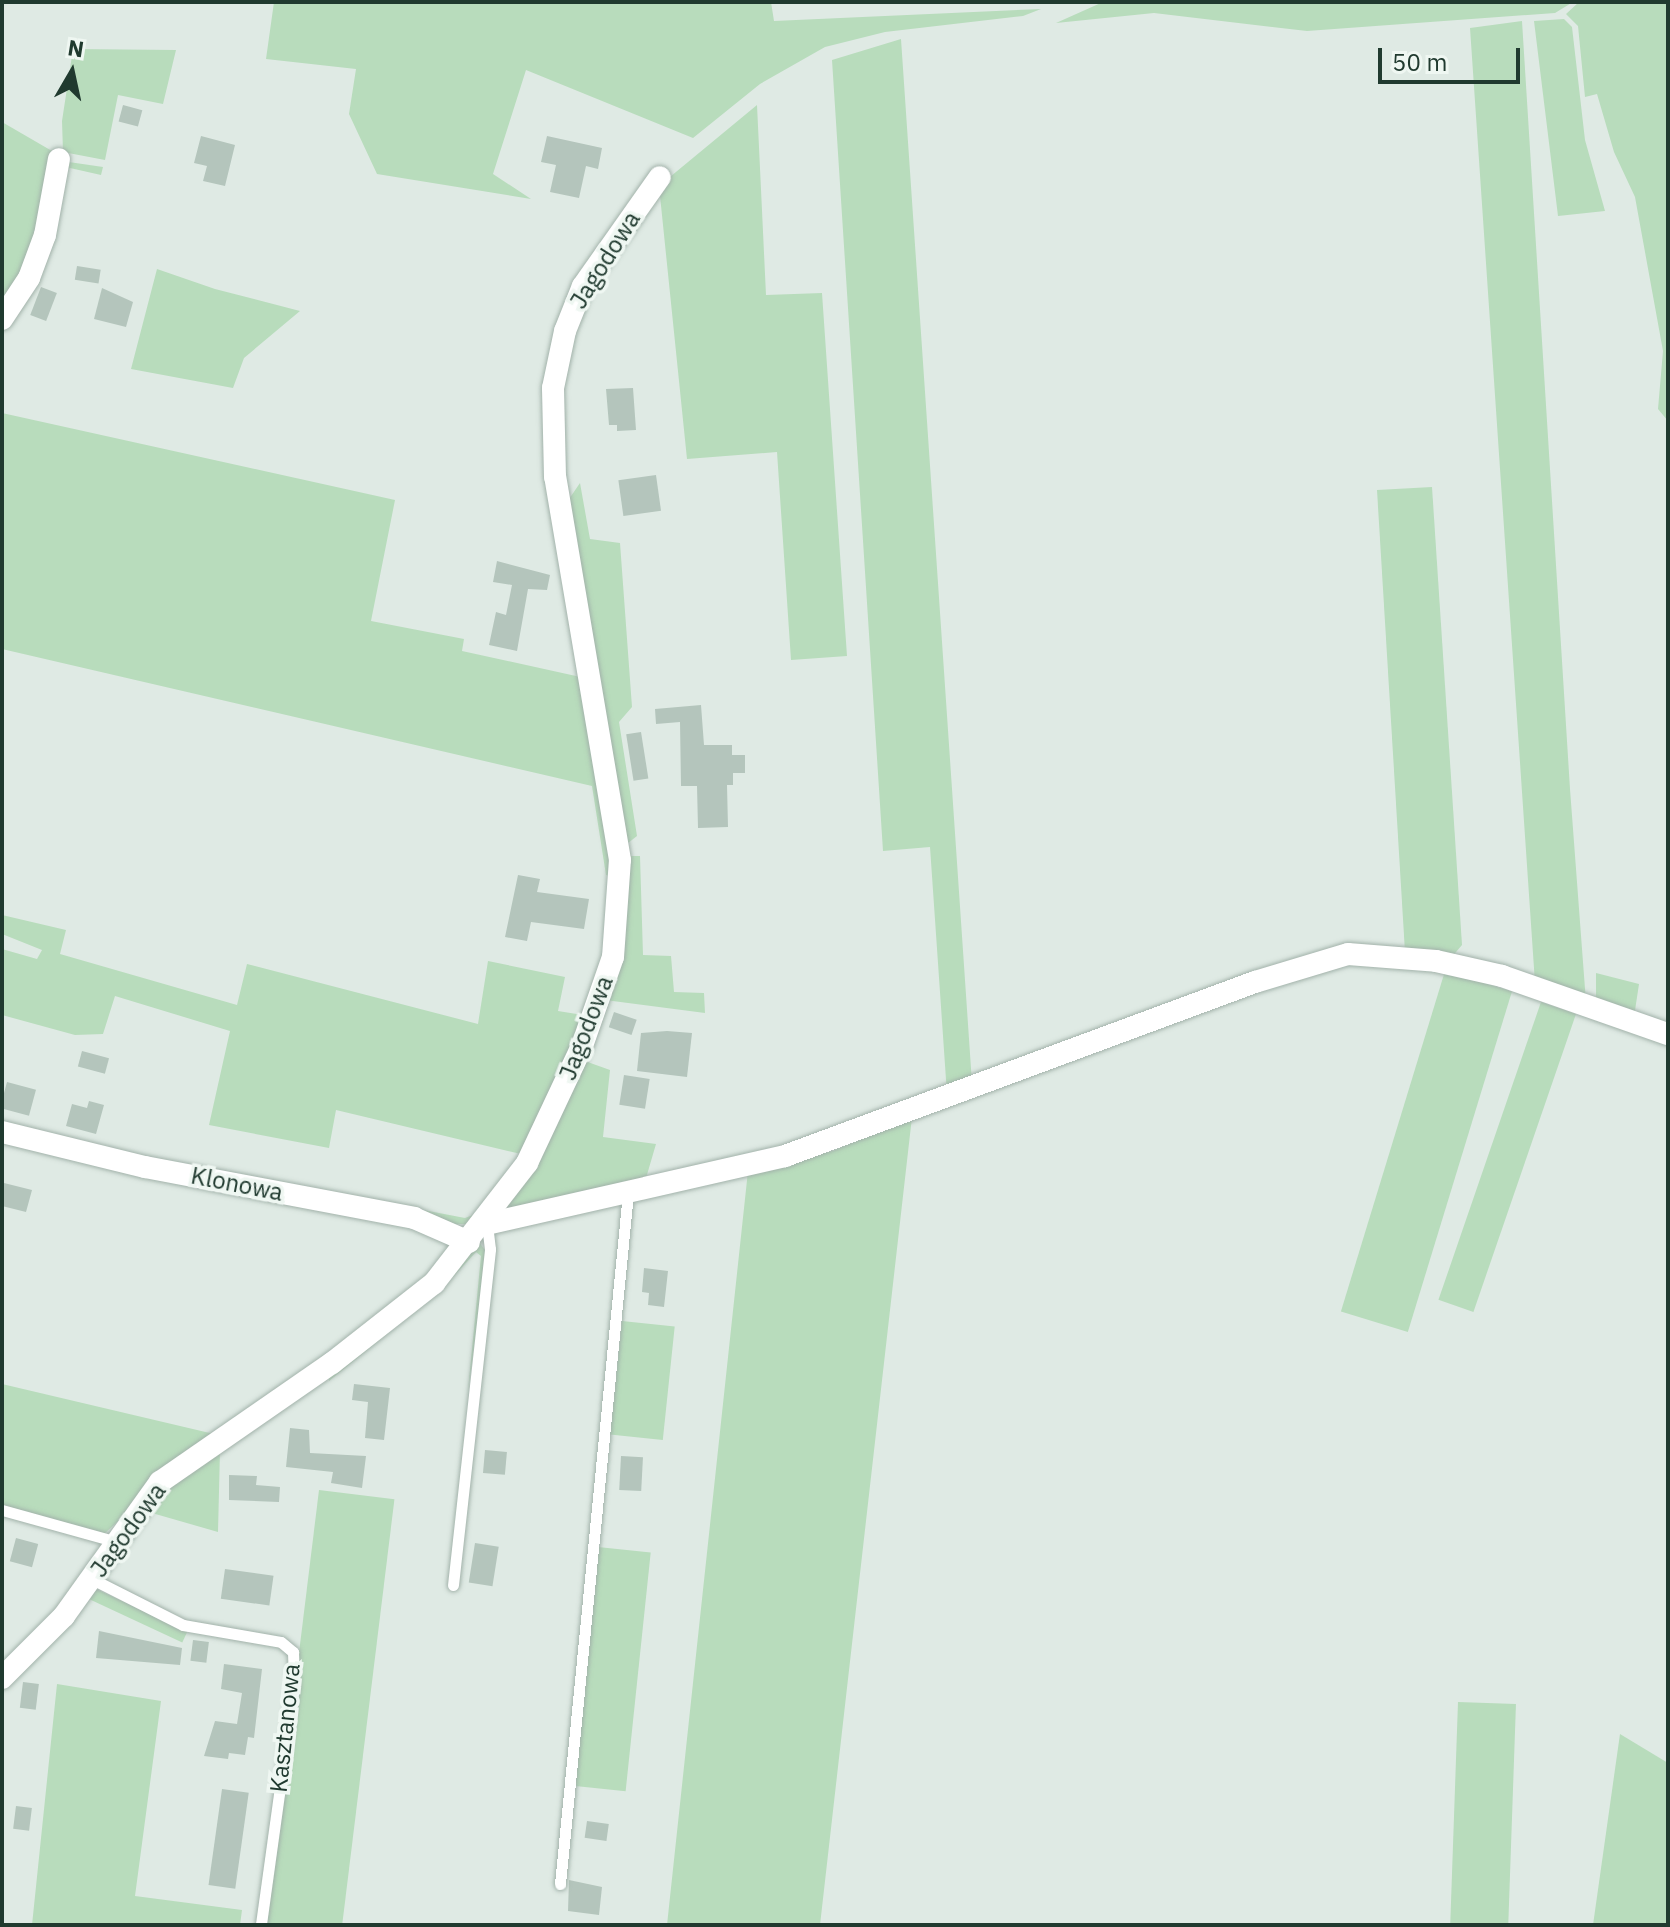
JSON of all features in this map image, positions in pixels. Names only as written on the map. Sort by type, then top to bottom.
[{"type":"street","points":[[2,319],[29,278],[45,235],[59,159]]},
{"type":"street","name":"Jagodowa","points":[[2,1678],[64,1616],[160,1482],[411,1304],[479,1231],[541,1138],[598,1006],[615,947],[620,860],[555,477],[553,388],[562,343],[583,286],[660,177]]},
{"type":"street","points":[[479,1231],[785,1156],[1255,982],[1348,954],[1420,959],[1502,976],[1668,1034]]},
{"type":"street","name":"Klonowa","points":[[2,1132],[145,1167],[479,1231]]},
{"type":"lane","points":[[560,1884],[628,1193]]},
{"type":"lane","points":[[453,1585],[490,1249],[479,1231]]},
{"type":"lane","points":[[2,1510],[117,1542]]},
{"type":"lane","name":"Kasztanowa","points":[[92,1579],[183,1625],[291,1648],[294,1686],[261,1925]]},
{"type":"green space","points":[[274,2],[771,2],[774,21],[1041,9],[1023,16],[885,32],[825,47],[760,84],[693,138],[526,70],[493,174],[531,199],[377,174],[349,114],[356,69],[266,59]]},
{"type":"green space","points":[[1103,2],[1573,2],[1555,13],[1307,31],[1154,13],[1056,23]]},
{"type":"green space","points":[[1579,2],[1668,2],[1668,421],[1658,409],[1663,351],[1635,197],[1614,152],[1597,94],[1585,97],[1578,26],[1566,14]]},
{"type":"green space","points":[[1564,19],[1572,27],[1585,140],[1605,211],[1558,216],[1534,21]]},
{"type":"green space","points":[[1522,21],[1586,1002],[1535,983],[1470,28]]},
{"type":"green space","points":[[901,39],[972,1083],[947,1094],[930,847],[883,851],[832,60]]},
{"type":"green space","points":[[73,49],[176,50],[163,104],[118,95],[105,160],[63,152],[62,121]]},
{"type":"green space","points":[[757,105],[766,295],[822,293],[847,656],[791,660],[777,452],[687,459],[659,186]]},
{"type":"green space","points":[[2,122],[52,151],[41,230],[2,310]]},
{"type":"green space","points":[[62,161],[103,167],[101,175],[70,168],[63,172]]},
{"type":"green space","points":[[157,269],[215,289],[300,311],[244,358],[233,388],[131,369]]},
{"type":"green space","points":[[2,413],[395,500],[371,621],[464,639],[462,651],[585,678],[612,876],[606,875],[592,786],[2,649]]},
{"type":"green space","points":[[580,483],[590,539],[620,543],[632,707],[619,722],[637,836],[628,843],[567,502]]},
{"type":"green space","points":[[1432,487],[1462,945],[1450,959],[1405,952],[1377,490]]},
{"type":"green space","points":[[628,856],[640,856],[643,955],[671,956],[674,992],[704,993],[705,1013],[605,1000]]},
{"type":"green space","points":[[2,915],[66,930],[60,954],[237,1005],[247,964],[478,1024],[488,961],[565,977],[558,1011],[589,1016],[539,1133],[467,1224],[454,1224],[199,1167],[465,1218],[473,1215],[521,1154],[336,1110],[329,1148],[209,1125],[230,1031],[115,996],[103,1034],[75,1035],[2,1015],[2,949],[37,959],[42,950],[2,934]]},
{"type":"green space","points":[[1445,971],[1512,991],[1408,1332],[1341,1311]]},
{"type":"green space","points":[[1596,973],[1639,984],[1634,1017],[1596,1005]]},
{"type":"green space","points":[[1541,1002],[1576,1014],[1473,1312],[1438,1300]]},
{"type":"green space","points":[[582,1060],[610,1070],[603,1137],[656,1144],[644,1185],[497,1212]]},
{"type":"green space","points":[[912,1117],[820,1925],[667,1925],[748,1171],[833,1151]]},
{"type":"green space","points":[[479,1242],[487,1253],[468,1391],[481,1256],[476,1252],[440,1291],[329,1381],[328,1368]]},
{"type":"green space","points":[[622,1321],[675,1327],[663,1440],[610,1434]]},
{"type":"green space","points":[[2,1384],[214,1434],[104,1534],[2,1507]]},
{"type":"green space","points":[[220,1450],[218,1532],[145,1511],[149,1502]]},
{"type":"green space","points":[[319,1490],[394,1499],[342,1925],[266,1925]]},
{"type":"green space","points":[[598,1547],[651,1553],[626,1791],[573,1786]]},
{"type":"green space","points":[[94,1588],[187,1632],[182,1642],[89,1599]]},
{"type":"green space","points":[[57,1684],[161,1701],[135,1896],[242,1910],[240,1925],[32,1925]]},
{"type":"green space","points":[[1458,1702],[1516,1704],[1508,1925],[1450,1925]]},
{"type":"green space","points":[[1620,1734],[1668,1763],[1668,1925],[1593,1925]]},
{"type":"building","points":[[123,105],[142,110],[138,127],[119,121]]},
{"type":"building","points":[[201,136],[235,145],[225,186],[203,181],[207,166],[194,163]]},
{"type":"building","points":[[547,136],[602,148],[598,169],[586,166],[579,198],[550,192],[556,165],[541,162]]},
{"type":"building","points":[[77,266],[101,270],[99,284],[75,280]]},
{"type":"building","points":[[41,287],[57,293],[46,321],[30,315]]},
{"type":"building","points":[[102,288],[133,302],[126,327],[94,319]]},
{"type":"building","points":[[633,388],[636,430],[617,431],[617,425],[609,425],[606,389]]},
{"type":"building","points":[[656,475],[661,511],[623,516],[618,480]]},
{"type":"building","points":[[497,561],[550,575],[547,590],[528,589],[517,651],[489,645],[496,612],[506,615],[512,585],[493,582]]},
{"type":"building","points":[[701,705],[704,745],[732,745],[732,755],[745,755],[745,773],[733,773],[733,785],[727,785],[728,827],[698,828],[697,786],[681,786],[680,722],[656,724],[655,709]]},
{"type":"building","points":[[641,732],[648,778],[634,781],[626,734]]},
{"type":"building","points":[[518,875],[540,879],[537,892],[589,899],[584,929],[531,922],[527,941],[505,937]]},
{"type":"building","points":[[614,1012],[637,1020],[631,1035],[609,1027]]},
{"type":"building","points":[[641,1033],[692,1033],[687,1077],[637,1071]]},
{"type":"building","points":[[82,1051],[109,1058],[105,1074],[78,1066]]},
{"type":"building","points":[[624,1075],[650,1079],[645,1109],[619,1105]]},
{"type":"building","points":[[7,1082],[36,1090],[29,1116],[2,1109]]},
{"type":"building","points":[[89,1101],[104,1105],[96,1134],[66,1126],[72,1104],[87,1108]]},
{"type":"building","points":[[4,1183],[32,1190],[26,1212],[2,1206]]},
{"type":"building","points":[[644,1268],[668,1271],[664,1307],[648,1305],[649,1293],[642,1292]]},
{"type":"building","points":[[354,1384],[390,1388],[384,1440],[365,1438],[368,1402],[352,1400]]},
{"type":"building","points":[[290,1428],[309,1430],[310,1453],[366,1456],[362,1488],[331,1483],[333,1472],[286,1467]]},
{"type":"building","points":[[485,1450],[507,1452],[505,1475],[483,1473]]},
{"type":"building","points":[[621,1456],[643,1457],[641,1491],[619,1490]]},
{"type":"building","points":[[229,1475],[257,1476],[256,1485],[280,1487],[279,1502],[229,1500]]},
{"type":"building","points":[[16,1538],[38,1544],[32,1567],[10,1561]]},
{"type":"building","points":[[475,1543],[499,1547],[492,1586],[469,1583]]},
{"type":"building","points":[[225,1569],[274,1576],[269,1606],[221,1599]]},
{"type":"building","points":[[99,1631],[182,1648],[180,1665],[96,1658]]},
{"type":"building","points":[[193,1640],[209,1642],[206,1663],[190,1661]]},
{"type":"building","points":[[224,1664],[262,1669],[254,1738],[248,1737],[245,1755],[229,1753],[228,1759],[204,1756],[215,1721],[237,1724],[242,1693],[221,1689]]},
{"type":"building","points":[[23,1682],[39,1684],[36,1710],[20,1708]]},
{"type":"building","points":[[222,1789],[249,1793],[235,1889],[209,1885]]},
{"type":"building","points":[[16,1806],[32,1808],[29,1831],[13,1829]]},
{"type":"building","points":[[587,1821],[609,1824],[606,1841],[585,1838]]},
{"type":"building","points":[[569,1880],[602,1887],[599,1915],[568,1911]]}]
